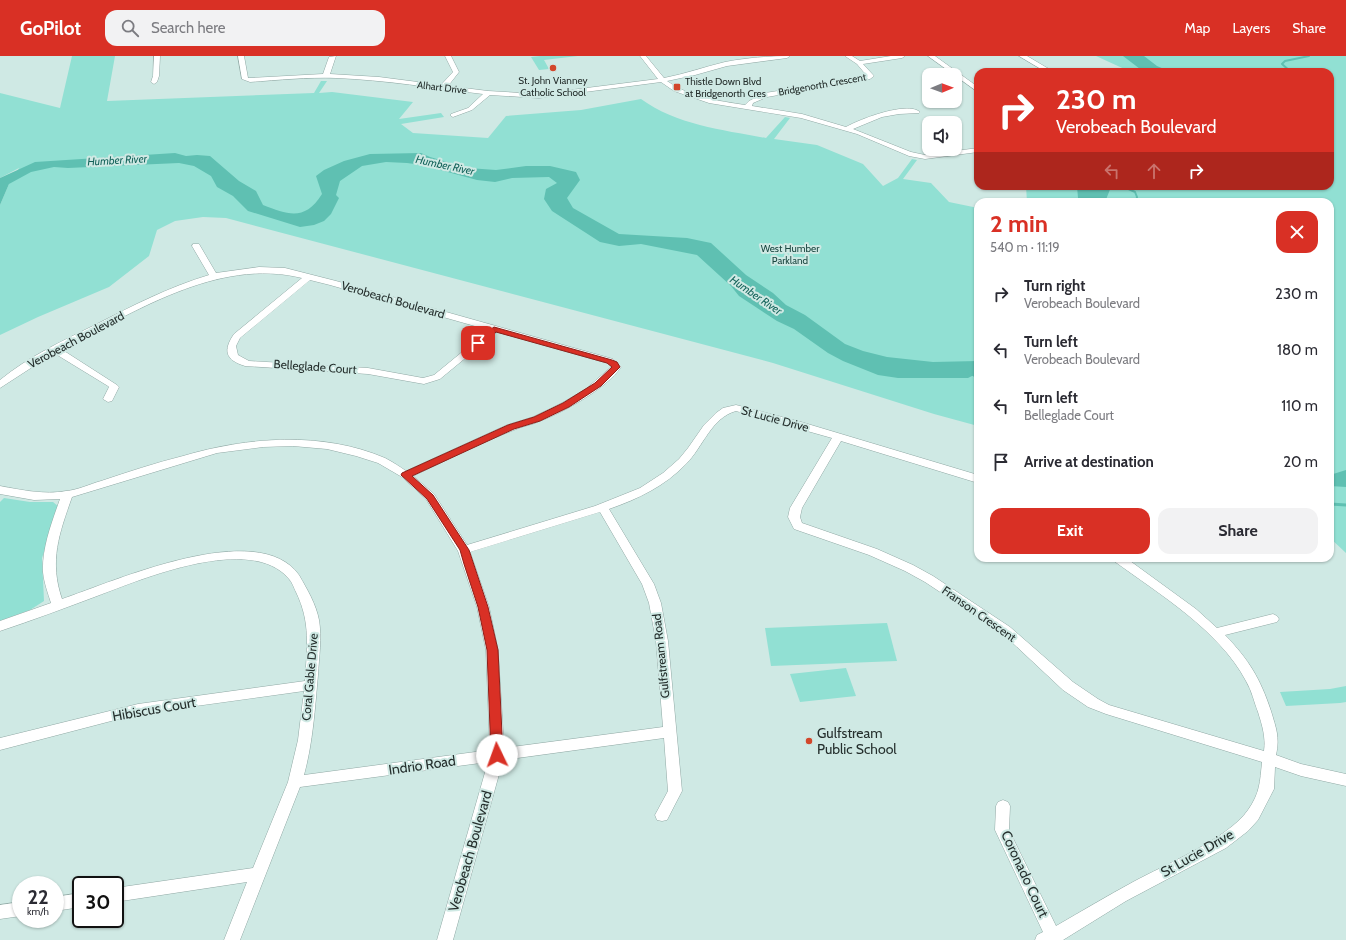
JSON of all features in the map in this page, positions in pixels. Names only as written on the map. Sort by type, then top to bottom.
[{"type":"street","points":[[154,82],[156,76],[157,56]]},
{"type":"street","name":"Alhart Drive","points":[[241,56],[245,79],[258,80],[326,75],[444,86],[488,93],[539,96],[663,80]]},
{"type":"street","points":[[326,75],[331,58],[334,56]]},
{"type":"street","points":[[444,86],[456,72],[448,56]]},
{"type":"street","points":[[643,56],[663,80],[676,90],[697,98],[711,102],[802,116],[847,129],[909,154],[932,157],[974,152]]},
{"type":"street","points":[[663,80],[693,74],[726,64],[787,56]]},
{"type":"street","name":"Bridgenorth Crescent","points":[[747,108],[751,102],[765,95],[868,78],[871,76],[870,73],[859,63],[848,56]]},
{"type":"street","points":[[859,63],[902,56]]},
{"type":"street","points":[[931,56],[974,87]]},
{"type":"street","points":[[1022,56],[1044,68]]},
{"type":"street","points":[[453,115],[470,110],[488,93]]},
{"type":"street","points":[[847,129],[864,119],[880,114],[904,111],[917,112]]},
{"type":"street","points":[[196,246],[214,276]]},
{"type":"street","name":"Verobeach Boulevard","points":[[0,385],[13,374],[54,349],[166,293],[214,276],[249,270],[270,270],[308,277],[494,330],[610,361],[616,367],[598,384],[566,405],[537,419],[506,429],[406,475]]},
{"type":"street","name":"Belleglade Court","points":[[308,277],[237,336],[231,348],[235,359],[248,364],[368,371],[424,381],[437,377],[494,330]]},
{"type":"street","points":[[54,349],[111,384],[114,387],[108,399]]},
{"type":"street","name":"St Lucie Drive","points":[[464,550],[603,508],[652,485],[678,467],[693,451],[713,421],[722,411],[728,409],[736,408],[797,424],[974,478]]},
{"type":"street","name":"Franson Crescent","points":[[838,437],[793,514],[794,521],[798,526],[873,552],[909,568],[928,579],[1006,630],[1068,686],[1092,703],[1106,709],[1269,758]]},
{"type":"street","name":"Verobeach Boulevard","points":[[0,490],[34,496],[67,495],[186,458],[217,450],[270,444],[310,444],[358,453],[382,461],[406,475],[430,497],[464,550],[483,607],[492,650],[497,755],[444,940]]},
{"type":"street","points":[[58,604],[51,584],[49,549],[67,495]]},
{"type":"street","name":"Gulfstream Road","points":[[603,508],[648,584],[655,603],[662,641],[668,732],[675,791],[662,815]]},
{"type":"street","name":"Coral Gable Drive","points":[[0,626],[161,568],[214,556],[231,553],[247,554],[272,561],[292,574],[308,605],[313,622],[314,636],[311,685],[300,765],[295,782],[257,874],[232,940]]},
{"type":"street","name":"St Lucie Drive","points":[[1051,939],[1121,896],[1221,843],[1243,826],[1253,815],[1267,789],[1269,758],[1272,743],[1271,733],[1257,689],[1238,657],[1192,612],[1123,562]]},
{"type":"street","points":[[1215,633],[1273,619]]},
{"type":"street","name":"Hibiscus Court","points":[[0,744],[138,709],[311,685]]},
{"type":"street","name":"Indrio Road","points":[[295,782],[668,732]]},
{"type":"street","points":[[1269,758],[1301,770],[1346,780]]},
{"type":"street","name":"Coronado Court","points":[[1003,806],[1002,830],[1051,939]]},
{"type":"street","points":[[124,894],[257,874]]},
{"type":"street","points":[[0,912],[12,910]]},
{"type":"green space","name":"West Humber Parkland","points":[[72,56],[115,56],[107,101],[314,93],[321,81],[327,81],[319,93],[332,92],[413,102],[399,119],[441,113],[444,117],[401,124],[413,133],[488,138],[506,116],[581,110],[641,99],[655,108],[685,121],[717,129],[766,138],[785,117],[790,118],[774,139],[817,145],[863,164],[883,186],[898,178],[912,159],[917,160],[903,179],[931,183],[949,202],[974,207],[974,425],[934,414],[773,363],[226,218],[203,217],[175,221],[157,230],[149,256],[109,287],[0,335],[0,205],[9,184],[19,168],[0,178],[0,93],[60,108]]},
{"type":"green space","points":[[578,56],[544,60],[549,69],[539,70],[531,57]]},
{"type":"green space","points":[[1096,56],[1346,56],[1346,553],[1334,542],[1334,198],[1027,198],[1026,190],[1334,190],[1334,68],[1122,68]]},
{"type":"green space","points":[[4,498],[30,502],[53,502],[59,507],[42,558],[44,601],[30,610],[0,621],[0,502]]},
{"type":"green space","points":[[887,623],[897,661],[771,666],[765,628]]},
{"type":"green space","points":[[846,668],[856,696],[800,702],[790,674]]},
{"type":"green space","points":[[1346,686],[1346,702],[1340,703],[1286,706],[1280,692],[1330,689]]},
{"type":"water","points":[[1123,56],[1144,56],[1162,68],[1139,68]]},
{"type":"water","name":"Humber River","points":[[175,153],[186,156],[210,156],[239,181],[256,191],[263,205],[289,213],[303,212],[316,203],[322,194],[316,176],[324,170],[344,161],[370,154],[421,153],[468,168],[496,170],[526,166],[550,166],[576,172],[580,180],[567,198],[573,208],[619,234],[687,238],[711,243],[746,275],[773,293],[786,305],[805,315],[845,344],[863,351],[887,357],[933,362],[974,361],[974,375],[968,378],[898,378],[878,375],[843,361],[739,296],[731,286],[697,255],[641,244],[619,246],[600,242],[552,211],[544,199],[546,189],[557,183],[549,177],[512,178],[495,182],[477,180],[422,165],[407,163],[386,162],[362,166],[340,181],[336,195],[339,198],[331,214],[324,221],[314,225],[300,227],[248,211],[233,196],[217,187],[211,176],[194,166],[179,163],[68,168],[54,167],[31,172],[9,184],[0,205],[0,178],[35,162]]},
{"type":"water","points":[[1077,190],[1110,190],[1107,198],[1078,198]]},
{"type":"water","points":[[1346,470],[1346,487],[1334,486],[1334,474]]},
{"type":"waterway","points":[[1286,68],[1282,64],[1285,61],[1309,56]]},
{"type":"waterway","points":[[1131,190],[1135,192],[1137,198]]},
{"type":"waterway","points":[[969,372],[974,375]]},
{"type":"waterway","points":[[1334,504],[1346,505]]},
{"type":"place","name":"St. John Vianney Catholic School","points":[[553,68]]},
{"type":"place","name":"Thistle Down Blvd at Bridgenorth Cres","points":[[677,87]]},
{"type":"place","name":"Gulfstream Public School","points":[[809,741]]},
{"type":"route","points":[[478,343],[494,330],[610,361],[616,367],[598,384],[566,405],[537,419],[511,427],[406,475],[430,497],[464,550],[483,607],[492,650],[497,755]]}]
